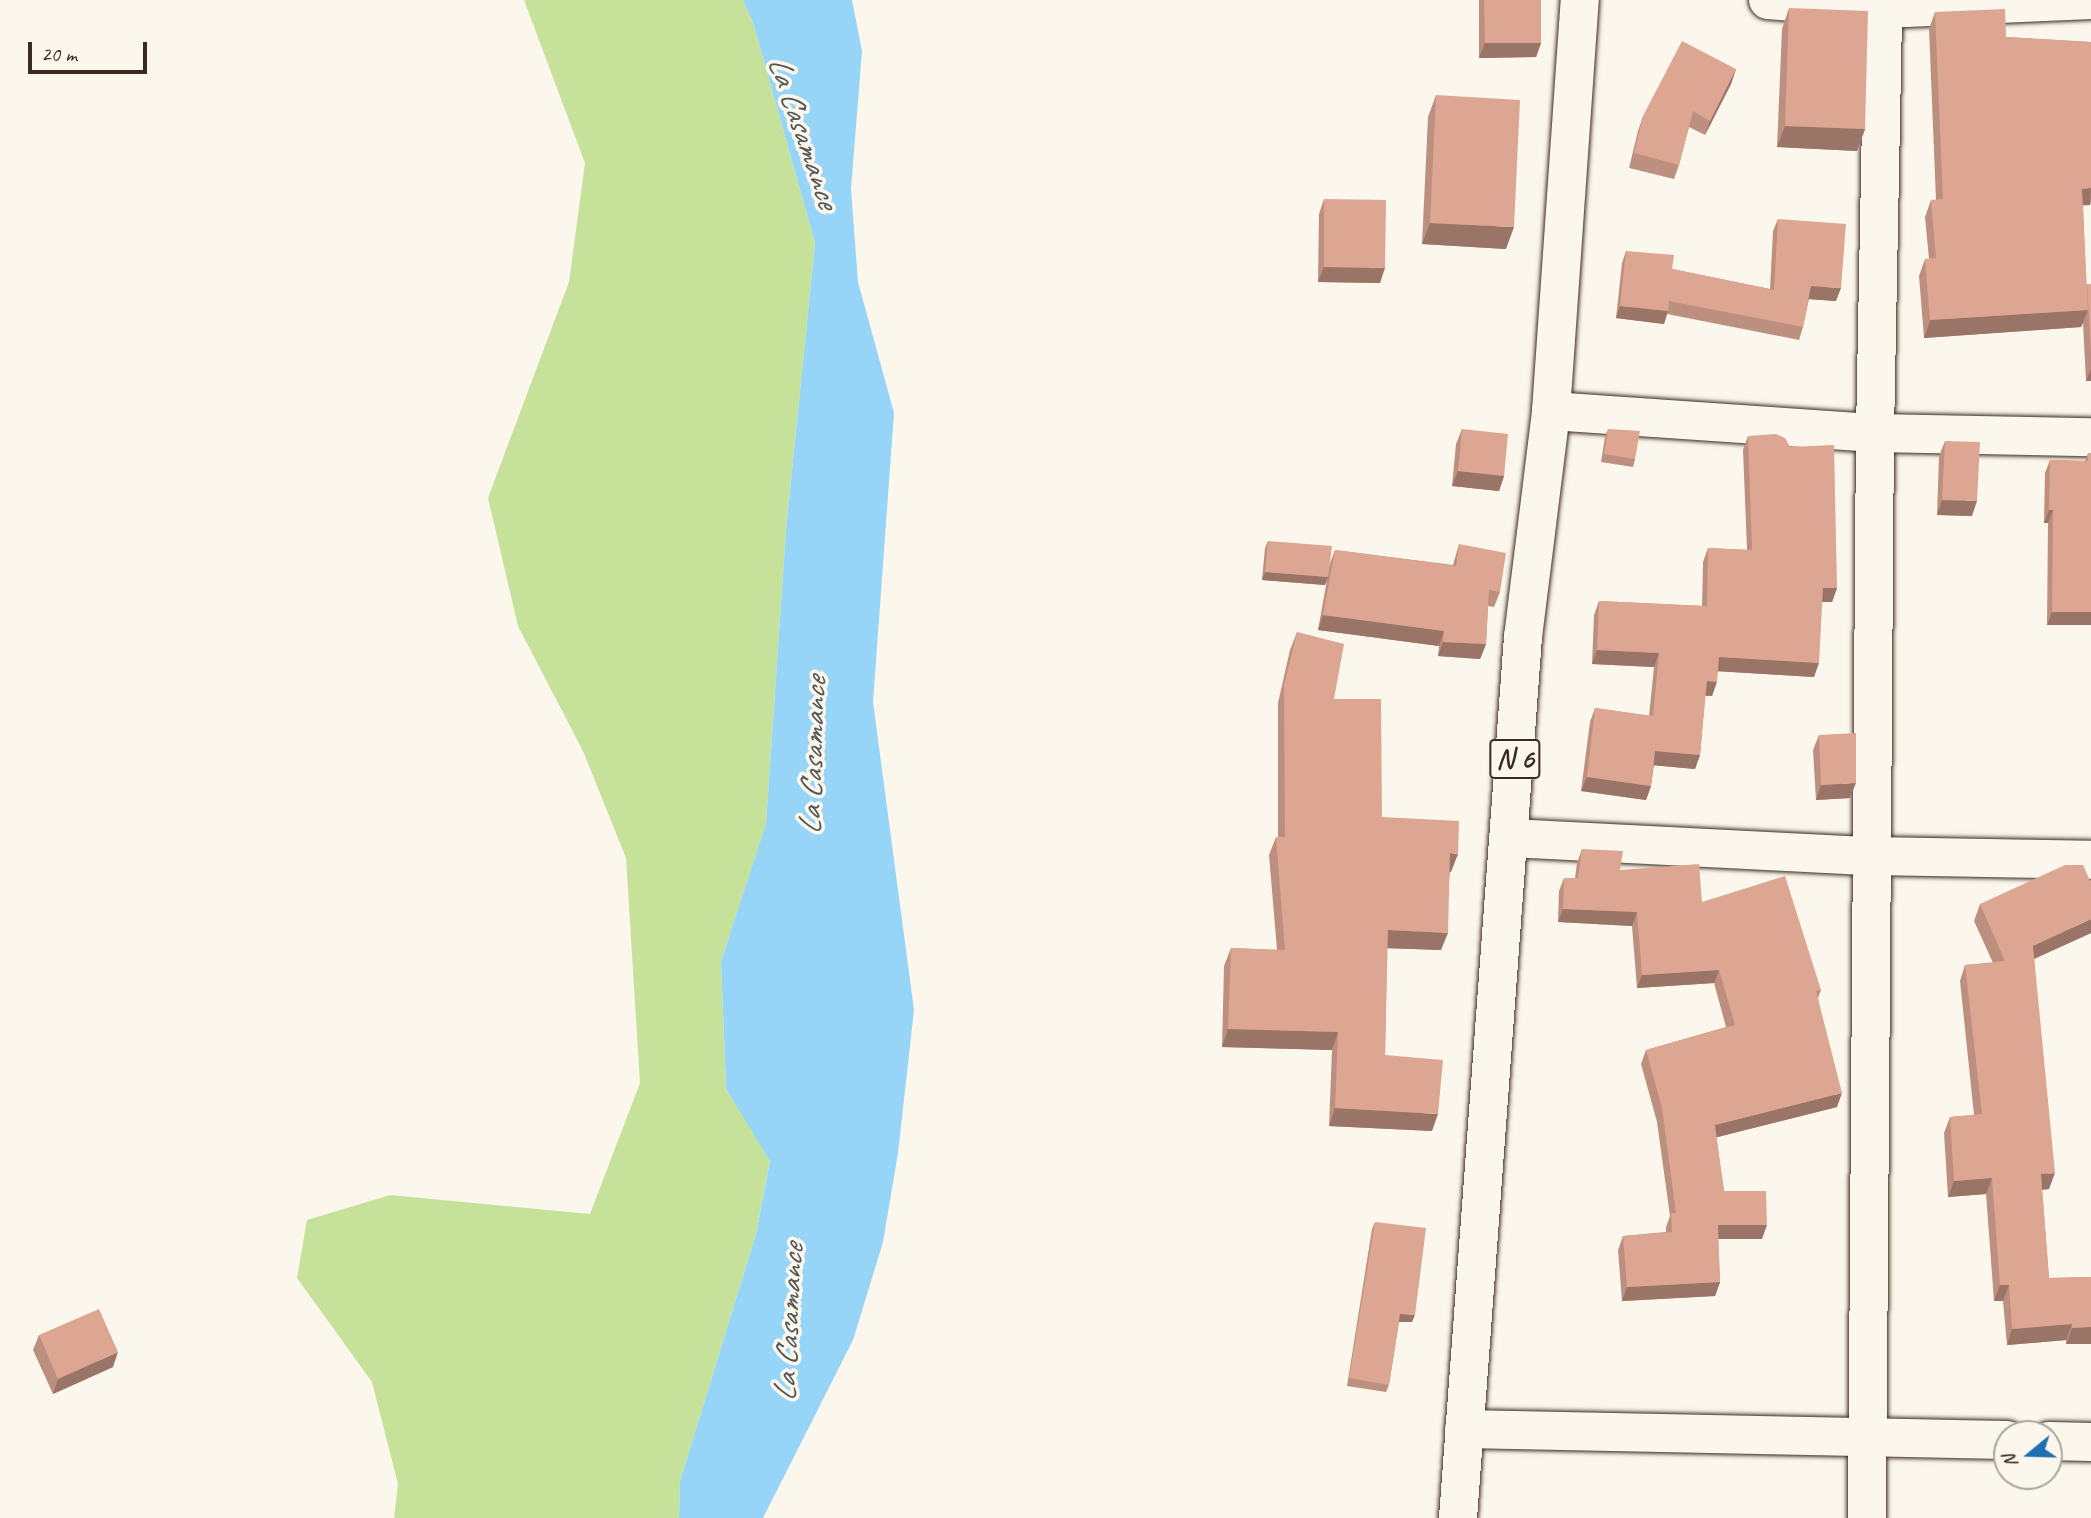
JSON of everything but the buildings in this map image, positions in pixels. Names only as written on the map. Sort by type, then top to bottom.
[{"type":"street","name":"N 6","points":[[1458,1518],[1523,637],[1551,411],[1580,0]]},
{"type":"street","points":[[1768,0],[1883,4],[2091,0]]},
{"type":"street","points":[[1867,1518],[1875,433],[1883,4]]},
{"type":"street","points":[[1551,411],[1875,433],[2091,438]]},
{"type":"street","points":[[1510,838],[1871,856],[2091,860]]},
{"type":"street","points":[[1464,1429],[1993,1440]]},
{"type":"street","points":[[2063,1441],[2091,1442]]},
{"type":"green space","points":[[524,0],[743,0],[754,26],[815,243],[786,530],[766,825],[721,961],[726,1089],[770,1160],[756,1234],[680,1481],[679,1518],[394,1518],[398,1484],[372,1382],[297,1278],[307,1220],[390,1195],[590,1214],[640,1083],[626,858],[583,751],[518,626],[488,498],[569,282],[585,163]]},
{"type":"water","name":"La Casamance","points":[[743,0],[852,0],[862,51],[851,189],[858,282],[894,413],[873,702],[914,1010],[898,1153],[883,1242],[853,1340],[763,1518],[679,1518],[680,1481],[756,1234],[770,1161],[726,1089],[721,961],[766,824],[786,530],[815,243],[754,26]]}]
